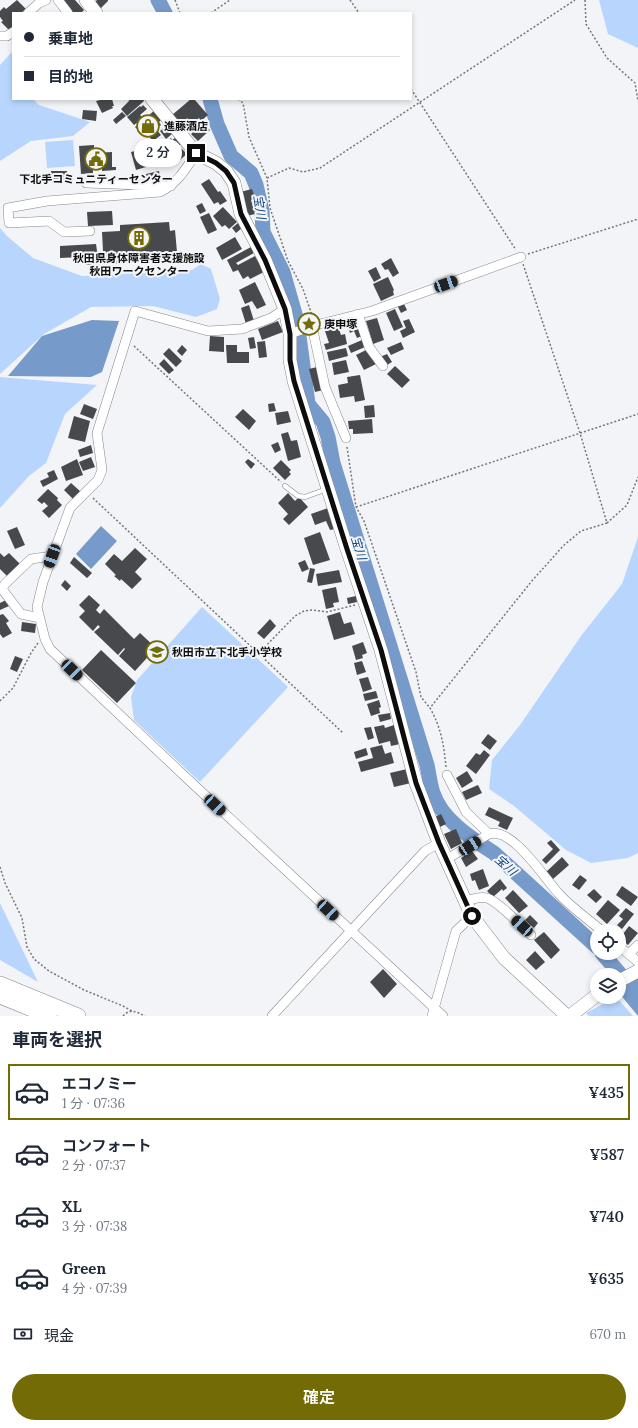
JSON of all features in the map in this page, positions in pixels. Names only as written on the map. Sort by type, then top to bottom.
[{"type":"main road","points":[[0,984],[50,1012]]},
{"type":"main road","points":[[0,996],[50,1012],[78,1016]]},
{"type":"street","points":[[29,12],[39,3],[46,0]]},
{"type":"street","points":[[58,0],[67,12]]},
{"type":"street","points":[[86,0],[95,12]]},
{"type":"street","points":[[0,36],[7,36],[12,33]]},
{"type":"street","points":[[153,100],[196,153],[216,163],[226,171],[234,183],[241,214],[265,260],[285,309],[292,333],[290,360],[294,381],[327,489],[381,650],[416,783],[439,843],[472,916],[504,958],[569,1016],[590,1000]]},
{"type":"street","points":[[90,231],[64,232],[49,221],[9,223],[8,208],[47,201],[160,192],[172,186],[196,153]]},
{"type":"street","points":[[86,183],[172,186]]},
{"type":"street","points":[[292,333],[311,326],[372,311],[520,257]]},
{"type":"street","points":[[285,309],[271,318],[242,329],[208,331],[170,319],[135,311],[97,433],[102,470],[101,474],[98,480],[70,508],[42,582],[37,607],[45,639],[50,649],[351,931],[433,1012],[443,1016]]},
{"type":"street","points":[[358,314],[369,347],[384,366]]},
{"type":"street","points":[[311,326],[325,387],[346,438]]},
{"type":"street","points":[[40,618],[21,614],[2,589],[5,584],[31,559],[52,556]]},
{"type":"street","points":[[447,775],[466,812],[486,836]]},
{"type":"street","points":[[446,859],[492,833],[508,837],[523,851],[560,896],[594,924]]},
{"type":"street","points":[[272,1016],[425,851],[439,843]]},
{"type":"street","points":[[465,901],[480,897],[488,898],[503,909],[531,935]]},
{"type":"street","points":[[433,1012],[456,931],[472,916]]},
{"type":"street","points":[[629,954],[638,945]]},
{"type":"street","points":[[626,952],[629,954],[636,969],[626,976]]},
{"type":"lane","points":[[285,486],[298,496],[305,497],[327,489]]},
{"type":"path","points":[[175,0],[180,12]]},
{"type":"path","points":[[212,12],[230,0]]},
{"type":"path","points":[[350,0],[358,12]]},
{"type":"path","points":[[267,178],[289,168],[303,172],[320,168],[421,103],[575,0]]},
{"type":"path","points":[[585,0],[586,24],[607,58],[635,83],[638,101]]},
{"type":"path","points":[[412,90],[520,257],[580,433],[607,523]]},
{"type":"path","points":[[239,100],[243,103],[249,137],[267,178],[270,208],[288,261],[303,289],[311,326]]},
{"type":"path","points":[[520,257],[638,219]]},
{"type":"path","points":[[126,339],[285,486]]},
{"type":"path","points":[[356,507],[638,414]]},
{"type":"path","points":[[346,438],[356,507],[364,521],[416,672],[420,697],[438,720],[444,743],[447,775]]},
{"type":"path","points":[[430,708],[563,546],[581,531],[607,523],[627,505],[638,477]]},
{"type":"path","points":[[86,491],[343,733]]},
{"type":"path","points":[[259,654],[295,616],[304,611],[312,610],[327,612],[365,603]]},
{"type":"path","points":[[0,701],[13,688],[36,644],[45,639]]},
{"type":"path","points":[[0,867],[5,883],[22,918],[27,947],[34,959],[49,971],[84,990],[145,1016]]},
{"type":"path","points":[[123,1016],[132,1011]]},
{"type":"shaded area","points":[[599,0],[638,0],[638,48],[608,34]]},
{"type":"shaded area","points":[[12,52],[12,100],[34,100],[39,105],[90,122],[73,136],[31,141],[0,161],[0,65]]},
{"type":"shaded area","points":[[73,140],[75,166],[47,168],[45,142]]},
{"type":"shaded area","points":[[0,228],[7,236],[33,258],[82,276],[192,270],[201,264],[211,269],[220,299],[217,309],[196,317],[153,306],[91,307],[44,334],[0,374]]},
{"type":"shaded area","points":[[92,320],[119,321],[102,372],[91,377],[8,376],[42,336]]},
{"type":"shaded area","points":[[0,377],[97,385],[65,414],[46,463],[29,476],[0,508]]},
{"type":"shaded area","points":[[101,526],[117,541],[91,569],[76,554]]},
{"type":"shaded area","points":[[638,537],[638,853],[628,858],[591,863],[566,850],[514,806],[489,789],[492,760],[520,725],[581,636],[622,584]]},
{"type":"shaded area","points":[[202,607],[288,687],[200,782],[134,720],[131,697],[137,680]]},
{"type":"shaded area","points":[[0,903],[38,982],[0,960]]},
{"type":"shaded area","points":[[638,978],[638,1016],[626,1001],[626,984]]},
{"type":"shaded area","points":[[603,1004],[622,1004],[633,1016],[589,1016],[586,1013]]},
{"type":"building","points":[[17,0],[26,9],[22,12],[12,12],[12,27],[9,30],[1,22],[3,21],[0,17],[0,11],[4,7],[6,9]]},
{"type":"building","points":[[60,0],[75,0],[84,10],[82,12],[70,12]]},
{"type":"building","points":[[97,0],[108,1],[100,9],[94,3]]},
{"type":"building","points":[[112,100],[114,106],[112,106],[113,108],[102,113],[96,101]]},
{"type":"building","points":[[190,100],[195,100],[208,115],[201,121],[199,118],[185,129],[172,115]]},
{"type":"building","points":[[129,101],[144,101],[127,116],[121,109]]},
{"type":"building","points":[[143,105],[147,109],[140,115],[143,118],[134,125],[127,117]]},
{"type":"building","points":[[83,110],[97,111],[96,121],[82,119]]},
{"type":"building","name":"進藤酒店","points":[[155,110],[162,119],[159,122],[161,125],[156,129],[161,135],[153,141],[147,134],[146,135],[143,131],[141,133],[135,127]]},
{"type":"building","points":[[122,112],[126,116],[116,124],[113,120]]},
{"type":"building","points":[[203,123],[210,130],[198,141],[191,134]]},
{"type":"building","points":[[166,126],[172,134],[166,139],[160,131]]},
{"type":"building","points":[[171,138],[172,140],[175,138],[181,144],[177,147],[180,149],[181,148],[187,154],[176,163],[171,156],[166,160],[157,149]]},
{"type":"building","name":"下北手コミュニティーセンター","points":[[94,145],[94,153],[112,152],[112,167],[116,167],[116,170],[102,171],[102,165],[93,166],[93,173],[81,174],[79,146]]},
{"type":"building","points":[[144,149],[149,166],[136,170],[131,152]]},
{"type":"building","points":[[51,171],[67,171],[66,182],[51,182]]},
{"type":"building","points":[[159,171],[160,178],[142,180],[142,176]]},
{"type":"building","points":[[209,179],[218,192],[220,191],[227,201],[220,205],[218,202],[214,204],[201,184]]},
{"type":"building","points":[[252,189],[255,198],[251,200],[255,214],[247,216],[240,192]]},
{"type":"building","points":[[202,203],[206,211],[200,214],[196,206]]},
{"type":"building","points":[[223,207],[237,222],[229,229],[225,225],[222,227],[213,216]]},
{"type":"building","name":"秋田県身体障害者支援施設 秋田ワークセンター","points":[[112,211],[113,225],[88,226],[87,212]]},
{"type":"building","points":[[209,213],[217,230],[208,234],[200,217]]},
{"type":"building","name":"秋田県身体障害者支援施設 秋田ワークセンター","points":[[169,222],[170,231],[175,230],[177,252],[169,253],[170,261],[85,265],[85,260],[82,260],[82,257],[60,258],[60,246],[96,244],[97,251],[103,251],[102,232],[120,231],[120,225]]},
{"type":"building","points":[[238,223],[242,228],[236,233],[232,228]]},
{"type":"building","points":[[235,237],[242,249],[222,260],[216,248]]},
{"type":"building","points":[[251,247],[254,253],[236,263],[238,265],[255,256],[264,272],[250,279],[248,276],[243,279],[238,270],[233,272],[227,260]]},
{"type":"building","points":[[391,258],[399,273],[393,277],[388,269],[385,270],[381,264]]},
{"type":"building","points":[[376,267],[381,278],[374,282],[368,271]]},
{"type":"building","points":[[388,277],[394,290],[394,295],[381,301],[373,284]]},
{"type":"building","points":[[255,282],[266,305],[257,309],[252,301],[245,304],[239,290]]},
{"type":"building","points":[[403,302],[407,310],[401,313],[397,305]]},
{"type":"building","points":[[249,305],[254,321],[246,324],[241,308]]},
{"type":"building","points":[[395,309],[403,327],[394,331],[386,313]]},
{"type":"building","points":[[377,318],[384,340],[373,344],[366,321]]},
{"type":"building","points":[[409,319],[415,332],[403,338],[400,331],[406,328],[403,321]]},
{"type":"building","points":[[355,320],[362,336],[357,338],[354,331],[350,333],[347,324]]},
{"type":"building","points":[[278,321],[283,332],[262,340],[258,329]]},
{"type":"building","points":[[338,326],[341,335],[345,334],[347,344],[326,350],[324,344],[329,343],[325,331]]},
{"type":"building","points":[[210,336],[224,337],[224,352],[209,351]]},
{"type":"building","points":[[254,337],[256,348],[250,349],[248,338]]},
{"type":"building","points":[[362,340],[365,347],[351,353],[348,346]]},
{"type":"building","points":[[265,341],[267,357],[259,358],[257,342]]},
{"type":"building","points":[[401,342],[404,349],[391,355],[387,348]]},
{"type":"building","points":[[182,345],[187,350],[182,356],[177,351]]},
{"type":"building","points":[[226,345],[237,345],[237,352],[249,352],[249,363],[227,363]]},
{"type":"building","points":[[169,348],[182,361],[176,367],[163,354]]},
{"type":"building","points":[[346,348],[348,356],[329,361],[327,352]]},
{"type":"building","points":[[368,349],[376,364],[364,370],[356,355]]},
{"type":"building","points":[[387,354],[392,362],[385,366],[380,357]]},
{"type":"building","points":[[164,359],[174,370],[169,374],[159,364]]},
{"type":"building","points":[[346,360],[349,372],[334,375],[332,363]]},
{"type":"building","points":[[395,366],[410,380],[402,388],[387,374]]},
{"type":"building","points":[[317,367],[323,390],[315,392],[309,369]]},
{"type":"building","points":[[360,375],[365,400],[355,402],[354,396],[340,398],[338,385],[348,383],[347,377]]},
{"type":"building","points":[[274,403],[276,411],[269,412],[268,404]]},
{"type":"building","points":[[84,404],[97,409],[93,419],[80,414]]},
{"type":"building","points":[[374,405],[375,417],[365,418],[364,406]]},
{"type":"building","points":[[243,409],[256,421],[249,430],[235,417]]},
{"type":"building","points":[[288,411],[291,422],[277,425],[275,413]]},
{"type":"building","points":[[74,416],[90,421],[85,442],[68,438]]},
{"type":"building","points":[[372,419],[373,433],[353,434],[353,429],[349,429],[348,421]]},
{"type":"building","points":[[288,432],[291,441],[297,440],[301,457],[288,461],[281,434]]},
{"type":"building","points":[[278,442],[281,450],[275,453],[271,445]]},
{"type":"building","points":[[91,445],[93,453],[80,457],[78,450]]},
{"type":"building","points":[[91,457],[95,467],[83,471],[79,462]]},
{"type":"building","points":[[77,459],[83,475],[66,481],[61,467]]},
{"type":"building","points":[[248,459],[255,464],[251,469],[245,462]]},
{"type":"building","points":[[281,460],[291,470],[289,472],[291,474],[285,480],[273,468]]},
{"type":"building","points":[[54,470],[58,479],[43,487],[40,481],[49,477],[47,473]]},
{"type":"building","points":[[71,483],[81,492],[73,499],[64,490]]},
{"type":"building","points":[[48,489],[58,498],[57,500],[62,505],[49,518],[42,511],[48,506],[44,502],[42,504],[37,500]]},
{"type":"building","points":[[288,493],[295,501],[299,497],[308,507],[289,525],[283,519],[288,514],[278,503]]},
{"type":"building","points":[[328,508],[335,529],[330,530],[326,521],[315,525],[311,514]]},
{"type":"building","points":[[17,527],[25,545],[15,549],[7,531]]},
{"type":"building","points":[[320,532],[330,560],[313,565],[304,538]]},
{"type":"building","points":[[135,548],[147,559],[135,572],[142,579],[132,589],[121,579],[120,581],[114,576],[116,575],[105,564],[114,554],[122,561]]},
{"type":"building","points":[[0,553],[4,557],[9,553],[20,564],[7,576],[0,569]]},
{"type":"building","points":[[74,557],[92,573],[87,578],[70,563]]},
{"type":"building","points":[[305,560],[309,569],[302,572],[298,563]]},
{"type":"building","points":[[310,568],[315,569],[312,583],[307,582]]},
{"type":"building","points":[[339,570],[342,582],[318,586],[316,574]]},
{"type":"building","points":[[65,580],[71,586],[67,591],[61,585]]},
{"type":"building","points":[[336,587],[339,602],[333,603],[334,607],[326,609],[322,590]]},
{"type":"building","points":[[89,595],[100,605],[96,610],[100,614],[104,609],[134,639],[140,633],[156,648],[135,671],[119,656],[125,649],[124,648],[118,655],[94,632],[100,627],[98,625],[93,631],[79,617],[85,611],[79,605]]},
{"type":"building","points":[[356,596],[357,602],[348,604],[347,598]]},
{"type":"building","points":[[6,600],[9,606],[0,610],[0,603]]},
{"type":"building","points":[[340,612],[344,624],[351,622],[355,634],[334,640],[327,616]]},
{"type":"building","points":[[3,614],[9,621],[6,623],[12,633],[3,638],[0,634],[0,615]]},
{"type":"building","points":[[270,619],[276,626],[264,639],[257,633]]},
{"type":"building","points":[[22,622],[36,624],[35,633],[21,631]]},
{"type":"building","points":[[363,642],[367,653],[362,655],[363,658],[356,660],[352,646]]},
{"type":"building","points":[[101,650],[136,683],[117,703],[82,670]]},
{"type":"building","points":[[15,656],[23,659],[17,672],[10,669]]},
{"type":"building","points":[[362,661],[366,672],[357,675],[354,663]]},
{"type":"building","points":[[368,677],[372,689],[363,692],[359,679]]},
{"type":"building","points":[[376,691],[378,698],[365,701],[363,694]]},
{"type":"building","points":[[379,700],[381,707],[379,708],[380,713],[371,716],[367,704]]},
{"type":"building","points":[[390,713],[391,719],[380,722],[378,715]]},
{"type":"building","points":[[384,725],[385,728],[394,725],[400,744],[391,746],[390,741],[379,744],[374,727]]},
{"type":"building","points":[[371,727],[374,738],[368,740],[364,728]]},
{"type":"building","points":[[488,734],[497,741],[490,750],[481,743]]},
{"type":"building","points":[[382,745],[385,754],[391,752],[394,763],[361,772],[358,762],[373,758],[370,748]]},
{"type":"building","points":[[366,748],[368,755],[356,759],[354,752]]},
{"type":"building","points":[[484,750],[490,755],[476,774],[466,766],[476,753],[480,755]]},
{"type":"building","points":[[407,769],[411,783],[394,787],[390,773]]},
{"type":"building","points":[[467,771],[473,781],[462,788],[456,778]]},
{"type":"building","points":[[478,785],[482,793],[466,800],[462,792]]},
{"type":"building","points":[[489,807],[513,818],[507,830],[498,826],[500,822],[485,815]]},
{"type":"building","points":[[441,814],[446,824],[440,827],[435,817]]},
{"type":"building","points":[[456,829],[462,843],[451,849],[444,834]]},
{"type":"building","points":[[551,840],[560,850],[546,864],[542,860],[553,849],[547,843]]},
{"type":"building","points":[[472,851],[478,859],[466,867],[461,858]]},
{"type":"building","points":[[562,857],[569,865],[553,879],[546,872]]},
{"type":"building","points":[[483,869],[489,886],[479,890],[475,880],[472,881],[470,874]]},
{"type":"building","points":[[580,875],[587,880],[579,890],[572,885]]},
{"type":"building","points":[[500,879],[507,888],[503,891],[502,889],[493,897],[487,891]]},
{"type":"building","points":[[622,886],[638,897],[631,906],[616,895]]},
{"type":"building","points":[[594,889],[602,897],[596,903],[587,895]]},
{"type":"building","points":[[513,890],[528,906],[519,913],[505,898]]},
{"type":"building","points":[[608,900],[620,910],[607,924],[596,914]]},
{"type":"building","points":[[626,908],[634,914],[626,924],[618,924],[623,919],[619,916]]},
{"type":"building","points":[[530,915],[538,923],[534,928],[525,920]]},
{"type":"building","points":[[629,926],[638,933],[628,945],[626,943],[626,930]]},
{"type":"building","points":[[544,932],[560,950],[551,959],[534,940]]},
{"type":"building","points":[[535,951],[545,962],[536,970],[526,960]]},
{"type":"building","points":[[383,969],[397,984],[384,998],[370,982]]},
{"type":"waterway","name":"宝川","points":[[158,0],[164,12]]},
{"type":"waterway","name":"宝川","points":[[210,100],[217,124],[231,156],[251,173],[256,185],[262,211],[263,232],[283,272],[297,321],[308,404],[323,422],[328,437],[333,463],[427,765],[432,790],[437,803],[458,828],[494,853],[590,941]]},
{"type":"waterway","name":"宝川","points":[[608,960],[638,995]]},
{"type":"place","name":"進藤酒店","points":[[148,126]]},
{"type":"place","name":"下北手コミュニティーセンター","points":[[96,159]]},
{"type":"place","name":"秋田県身体障害者支援施設 秋田ワークセンター","points":[[139,238]]},
{"type":"place","name":"庚申塚","points":[[309,324]]},
{"type":"place","name":"秋田市立下北手小学校","points":[[157,652]]},
{"type":"route","points":[[196,153],[216,163],[226,171],[234,183],[241,214],[265,260],[285,309],[290,334],[290,360],[294,381],[356,579],[381,650],[416,783],[439,843],[472,916]]}]
